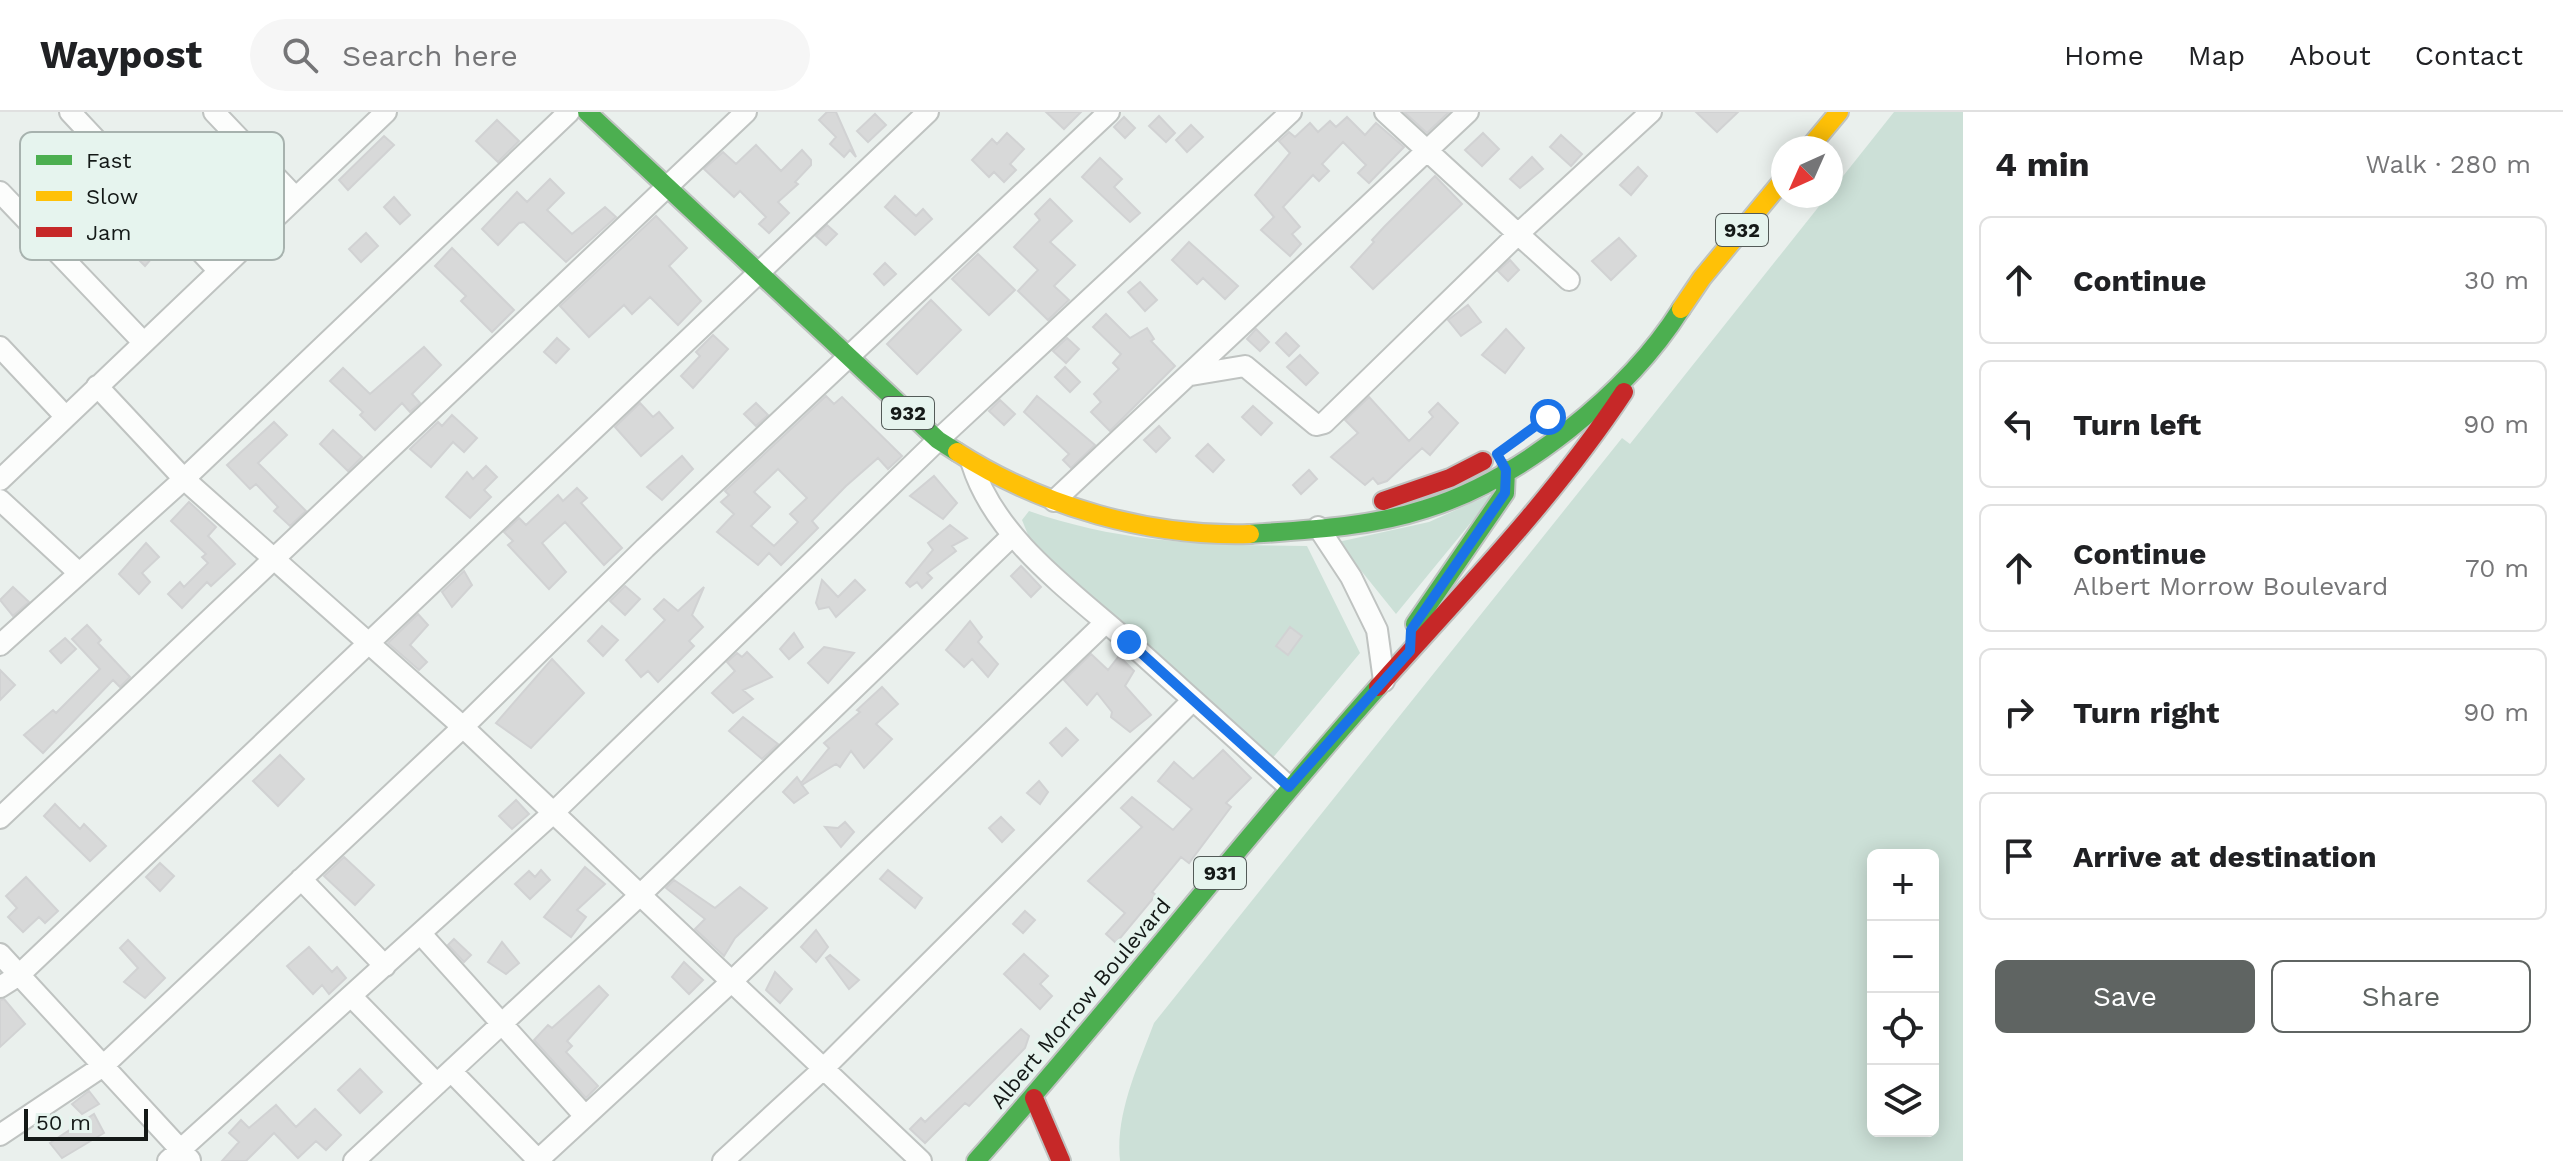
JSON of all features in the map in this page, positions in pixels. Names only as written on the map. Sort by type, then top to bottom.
[{"type":"main road","name":"932","points":[[587,112],[938,440],[972,464],[1054,501],[1119,520],[1187,532],[1243,534],[1318,527],[1354,509],[1502,462],[1562,432],[1646,357],[1702,280],[1771,195]]},
{"type":"main road","points":[[1819,136],[1839,112]]},
{"type":"main road","name":"932","points":[[1614,362],[1702,280]]},
{"type":"main road","name":"Albert Morrow Boulevard","points":[[976,1161],[1034,1098],[1289,787],[1474,580],[1604,422],[1646,357]]},
{"type":"main road","points":[[1474,580],[1471,567],[1523,501],[1525,488],[1502,462]]},
{"type":"main road","points":[[1410,651],[1411,630],[1505,493],[1502,462]]},
{"type":"main road","points":[[1034,1098],[1061,1161]]},
{"type":"street","points":[[70,112],[89,132]]},
{"type":"street","points":[[214,112],[233,132]]},
{"type":"street","points":[[284,206],[386,112]]},
{"type":"street","points":[[0,645],[184,479],[569,112]]},
{"type":"street","points":[[0,818],[746,112]]},
{"type":"street","points":[[0,987],[19,975],[928,112]]},
{"type":"street","points":[[0,1135],[103,1066],[463,727],[634,558],[1109,112]]},
{"type":"street","points":[[0,954],[103,1066],[181,1158],[553,813],[938,440],[1291,112]]},
{"type":"street","points":[[1385,112],[1569,280]]},
{"type":"street","points":[[1054,501],[1468,112]]},
{"type":"street","points":[[1191,375],[1245,366],[1309,422],[1316,425],[1324,423],[1518,234],[1651,112]]},
{"type":"street","points":[[284,186],[294,196]]},
{"type":"street","points":[[0,192],[20,213]]},
{"type":"street","points":[[65,260],[143,342]]},
{"type":"street","points":[[209,260],[218,270]]},
{"type":"street","points":[[0,480],[228,260]]},
{"type":"street","points":[[0,347],[65,416]]},
{"type":"street","points":[[97,386],[184,479],[365,644],[463,727],[638,897],[921,1161]]},
{"type":"street","points":[[972,464],[989,504],[1013,535],[1105,623],[1289,787]]},
{"type":"street","points":[[0,500],[79,573]]},
{"type":"street","points":[[1318,527],[1351,577],[1377,630],[1384,681]]},
{"type":"street","points":[[354,1161],[638,897],[1013,535]]},
{"type":"street","points":[[352,997],[537,1161],[731,982],[1105,623]]},
{"type":"street","points":[[723,1161],[822,1070],[1193,700]]},
{"type":"street","points":[[301,879],[385,966]]},
{"type":"street","points":[[421,934],[584,1115]]},
{"type":"green space","points":[[1894,112],[1963,112],[1963,1161],[1120,1161],[1124,1108],[1154,1023],[1622,438],[1630,444],[1818,208],[1843,208],[1843,176]]},
{"type":"green space","points":[[1496,492],[1396,614],[1338,542],[1429,522]]},
{"type":"green space","points":[[1029,511],[1064,522],[1133,536],[1235,545],[1307,546],[1360,653],[1271,760],[1033,547],[1022,520]]},
{"type":"building","points":[[827,112],[836,112],[856,157],[850,150],[844,157],[830,144],[836,137],[819,120]]},
{"type":"building","points":[[1046,112],[1081,112],[1064,129]]},
{"type":"building","points":[[1404,112],[1449,112],[1427,133]]},
{"type":"building","points":[[1696,112],[1738,112],[1717,132]]},
{"type":"building","points":[[875,114],[886,125],[868,142],[857,131]]},
{"type":"building","points":[[1159,116],[1175,133],[1166,142],[1149,126]]},
{"type":"building","points":[[1124,117],[1135,128],[1125,138],[1114,127]]},
{"type":"building","points":[[1347,117],[1365,135],[1376,123],[1404,147],[1369,183],[1358,173],[1366,165],[1343,142],[1322,164],[1329,171],[1319,181],[1313,175],[1283,207],[1300,227],[1292,234],[1301,244],[1290,256],[1261,230],[1274,217],[1255,195],[1290,153],[1279,141],[1289,132],[1295,137],[1310,123],[1318,132],[1330,121],[1336,127]]},
{"type":"building","points":[[497,120],[519,141],[498,162],[476,141]]},
{"type":"building","points":[[1191,125],[1203,137],[1187,152],[1176,140]]},
{"type":"building","points":[[1007,133],[1024,149],[1010,164],[1016,170],[1004,182],[994,172],[989,177],[972,160],[992,139],[997,144]]},
{"type":"building","points":[[1483,133],[1499,149],[1482,166],[1465,150]]},
{"type":"building","points":[[1561,135],[1582,154],[1571,166],[1550,147]]},
{"type":"building","points":[[384,136],[394,145],[348,190],[339,180]]},
{"type":"building","points":[[756,145],[781,171],[802,150],[811,160],[811,165],[795,182],[798,184],[778,202],[789,213],[769,233],[759,224],[766,217],[740,191],[734,197],[704,169],[723,152],[736,164]]},
{"type":"building","points":[[1532,157],[1543,169],[1520,188],[1510,179]]},
{"type":"building","points":[[1100,158],[1122,179],[1114,187],[1140,213],[1130,222],[1082,177]]},
{"type":"building","points":[[1638,167],[1647,176],[1631,195],[1620,185]]},
{"type":"building","points":[[1435,176],[1462,204],[1373,289],[1351,267],[1384,227]]},
{"type":"building","points":[[550,179],[564,193],[547,210],[572,234],[605,207],[616,217],[566,262],[524,222],[519,223],[498,245],[482,229],[517,192],[527,202]]},
{"type":"building","points":[[895,196],[916,216],[923,209],[932,219],[915,235],[885,207]]},
{"type":"building","points":[[394,197],[410,215],[400,224],[384,207]]},
{"type":"building","points":[[1050,199],[1072,221],[1050,242],[1075,265],[1054,286],[1069,300],[1048,320],[1018,291],[1038,270],[1014,247],[1040,220],[1035,214]]},
{"type":"building","points":[[656,216],[687,248],[669,266],[701,301],[678,325],[650,297],[632,314],[624,305],[589,337],[560,306]]},
{"type":"building","points":[[827,225],[837,234],[826,245],[816,236]]},
{"type":"building","points":[[366,233],[378,246],[361,262],[349,249]]},
{"type":"building","points":[[1619,238],[1636,256],[1611,280],[1592,261]]},
{"type":"building","points":[[1189,242],[1238,286],[1225,299],[1203,278],[1197,284],[1172,260]]},
{"type":"building","points":[[452,248],[514,310],[492,332],[461,301],[466,296],[435,266]]},
{"type":"building","points":[[978,254],[1015,290],[989,315],[952,279]]},
{"type":"building","points":[[1510,260],[1519,270],[1508,281],[1498,271]]},
{"type":"building","points":[[885,263],[896,274],[884,285],[874,274]]},
{"type":"building","points":[[1140,282],[1157,300],[1145,311],[1128,292]]},
{"type":"building","points":[[931,300],[961,330],[917,374],[887,344]]},
{"type":"building","points":[[1468,305],[1481,322],[1461,336],[1448,320]]},
{"type":"building","points":[[1106,314],[1130,338],[1147,328],[1154,339],[1151,341],[1175,366],[1110,431],[1091,412],[1101,402],[1094,394],[1119,369],[1113,363],[1121,354],[1093,327]]},
{"type":"building","points":[[1256,329],[1269,342],[1260,351],[1247,339]]},
{"type":"building","points":[[1506,329],[1524,348],[1505,373],[1482,355]]},
{"type":"building","points":[[1286,333],[1299,346],[1289,356],[1276,343]]},
{"type":"building","points":[[713,335],[728,349],[693,388],[681,376],[700,356],[696,352]]},
{"type":"building","points":[[557,338],[569,349],[556,363],[544,352]]},
{"type":"building","points":[[1067,338],[1079,349],[1066,363],[1053,351]]},
{"type":"building","points":[[424,347],[441,365],[412,394],[420,403],[410,412],[402,403],[375,430],[360,415],[363,412],[330,381],[343,368],[370,394]]},
{"type":"building","points":[[1300,355],[1318,373],[1306,385],[1287,367]]},
{"type":"building","points":[[1065,367],[1080,382],[1070,392],[1055,377]]},
{"type":"building","points":[[826,396],[834,404],[842,397],[902,456],[888,469],[878,458],[846,486],[812,521],[818,528],[781,565],[769,553],[758,565],[717,532],[734,514],[721,502],[729,495],[725,491]],"holes":[[[778,469],[807,498],[790,514],[798,522],[774,546],[751,526],[770,507],[754,492]]]},
{"type":"building","points":[[1037,396],[1095,445],[1071,468],[1063,460],[1069,454],[1024,412]]},
{"type":"building","points":[[1369,397],[1409,441],[1433,417],[1429,412],[1438,403],[1458,423],[1430,455],[1422,448],[1387,481],[1378,484],[1373,478],[1365,485],[1331,457],[1358,433],[1345,420]]},
{"type":"building","points":[[1000,400],[1015,414],[1004,425],[989,411]]},
{"type":"building","points":[[640,403],[653,417],[659,412],[673,428],[641,456],[615,427]]},
{"type":"building","points":[[756,403],[768,415],[756,426],[744,414]]},
{"type":"building","points":[[1253,406],[1272,423],[1261,435],[1242,417]]},
{"type":"building","points":[[452,415],[477,438],[464,452],[453,442],[431,467],[410,449],[438,422],[442,426]]},
{"type":"building","points":[[274,422],[287,435],[258,463],[306,511],[290,526],[274,511],[278,507],[256,484],[250,489],[227,465]]},
{"type":"building","points":[[1159,426],[1170,438],[1156,452],[1144,440]]},
{"type":"building","points":[[333,430],[362,457],[348,471],[320,444]]},
{"type":"building","points":[[1208,444],[1224,460],[1213,472],[1196,456]]},
{"type":"building","points":[[682,456],[693,469],[662,500],[647,487]]},
{"type":"building","points":[[486,466],[497,477],[484,490],[491,497],[470,518],[446,497],[467,472],[473,479]]},
{"type":"building","points":[[1309,470],[1317,479],[1301,494],[1293,485]]},
{"type":"building","points":[[934,476],[957,503],[943,519],[910,496]]},
{"type":"building","points":[[577,488],[587,498],[581,503],[622,548],[604,565],[565,522],[542,543],[566,572],[549,589],[508,545],[513,541],[504,532],[519,518],[526,525],[558,495],[563,501]]},
{"type":"building","points":[[189,502],[216,527],[208,536],[235,564],[211,586],[207,582],[182,608],[168,594],[180,582],[184,587],[208,563],[202,557],[206,554],[171,521]]},
{"type":"building","points":[[950,525],[967,538],[952,546],[956,551],[927,573],[932,578],[922,588],[917,582],[910,587],[906,583],[933,550],[928,543]]},
{"type":"building","points":[[146,543],[159,557],[142,573],[150,582],[139,594],[119,574]]},
{"type":"building","points":[[1021,566],[1041,587],[1031,597],[1011,576]]},
{"type":"building","points":[[464,571],[472,585],[452,607],[442,592]]},
{"type":"building","points":[[822,580],[838,597],[855,580],[865,590],[836,617],[829,607],[819,609],[816,603]]},
{"type":"building","points":[[625,586],[640,599],[625,615],[610,601]]},
{"type":"building","points":[[13,587],[29,602],[13,616],[0,600]]},
{"type":"building","points":[[704,587],[692,615],[703,627],[689,641],[694,646],[658,682],[648,671],[641,677],[626,660],[665,620],[654,609],[664,599],[678,611]]},
{"type":"building","points":[[418,614],[428,625],[410,645],[427,662],[419,670],[388,643]]},
{"type":"building","points":[[970,621],[982,637],[978,642],[998,664],[988,677],[972,659],[964,667],[946,650]]},
{"type":"building","points":[[87,625],[101,640],[98,643],[130,677],[120,687],[113,680],[43,753],[24,735],[53,710],[56,713],[100,669],[72,639]]},
{"type":"building","points":[[602,626],[618,640],[603,656],[588,641]]},
{"type":"building","points":[[1290,627],[1302,636],[1288,655],[1276,646]]},
{"type":"building","points":[[794,633],[803,647],[789,659],[780,649]]},
{"type":"building","points":[[65,638],[76,649],[61,663],[50,651]]},
{"type":"building","points":[[824,647],[854,653],[828,683],[808,663]]},
{"type":"building","points":[[747,652],[772,677],[743,690],[753,699],[733,713],[712,693],[735,671],[727,662],[737,653],[742,657]]},
{"type":"building","points":[[1091,654],[1108,670],[1119,656],[1134,671],[1125,686],[1151,715],[1130,732],[1111,717],[1112,712],[1097,693],[1087,705],[1064,680]]},
{"type":"building","points":[[552,659],[584,693],[531,748],[496,723]]},
{"type":"building","points":[[0,670],[15,685],[0,700]]},
{"type":"building","points":[[882,687],[898,704],[876,724],[892,739],[864,768],[851,751],[840,767],[836,764],[802,785],[808,793],[794,803],[783,792],[797,777],[801,783],[829,748],[824,743],[860,712],[857,710]]},
{"type":"building","points":[[743,717],[778,744],[762,759],[729,731]]},
{"type":"building","points":[[1066,728],[1078,740],[1062,756],[1050,743]]},
{"type":"building","points":[[1223,750],[1251,778],[1226,803],[1231,807],[1189,863],[1181,857],[1152,892],[1156,895],[1116,943],[1106,934],[1125,913],[1088,881],[1142,827],[1121,808],[1132,797],[1173,830],[1192,809],[1158,781],[1174,762],[1193,779]]},
{"type":"building","points":[[280,755],[304,779],[278,806],[253,781]]},
{"type":"building","points":[[1039,781],[1048,792],[1040,804],[1027,793]]},
{"type":"building","points":[[516,800],[529,814],[512,829],[499,816]]},
{"type":"building","points":[[55,804],[80,829],[84,824],[106,846],[90,861],[44,816]]},
{"type":"building","points":[[1001,817],[1014,830],[1002,842],[989,828]]},
{"type":"building","points":[[845,822],[854,832],[841,847],[825,827],[838,828]]},
{"type":"building","points":[[344,857],[374,885],[355,905],[324,876]]},
{"type":"building","points":[[160,863],[174,876],[160,891],[146,877]]},
{"type":"building","points":[[585,867],[605,884],[577,910],[586,917],[571,937],[544,917]]},
{"type":"building","points":[[541,870],[550,880],[530,899],[515,884],[529,871],[535,877]]},
{"type":"building","points":[[888,870],[922,898],[915,908],[880,879]]},
{"type":"building","points":[[26,877],[58,911],[45,923],[39,917],[23,932],[8,917],[17,908],[6,896]]},
{"type":"building","points":[[674,880],[715,908],[740,887],[767,908],[735,938],[724,956],[695,929],[705,919],[666,888]]},
{"type":"building","points":[[1025,911],[1035,920],[1023,933],[1013,924]]},
{"type":"building","points":[[816,930],[828,947],[816,962],[801,947]]},
{"type":"building","points":[[454,939],[471,955],[464,962],[448,945]]},
{"type":"building","points":[[128,940],[165,978],[145,998],[124,982],[138,968],[120,948]]},
{"type":"building","points":[[502,942],[519,963],[506,974],[488,962]]},
{"type":"building","points":[[309,947],[332,972],[337,967],[346,978],[329,994],[322,985],[313,994],[287,966]]},
{"type":"building","points":[[1024,954],[1048,976],[1040,984],[1052,996],[1040,1009],[1004,974]]},
{"type":"building","points":[[830,955],[859,980],[849,989],[826,958]]},
{"type":"building","points":[[684,962],[703,980],[689,994],[672,977]]},
{"type":"building","points":[[775,972],[792,989],[780,1003],[766,990]]},
{"type":"building","points":[[599,986],[608,995],[567,1041],[572,1046],[566,1052],[598,1086],[586,1098],[534,1040],[548,1025],[552,1028]]},
{"type":"building","points":[[4,999],[25,1024],[0,1047],[0,1000]]},
{"type":"building","points":[[1021,1029],[1029,1036],[1025,1048],[969,1106],[965,1103],[925,1143],[910,1129],[921,1118],[925,1122]]},
{"type":"building","points":[[360,1069],[382,1092],[360,1113],[338,1090]]},
{"type":"building","points":[[89,1091],[99,1104],[82,1114],[72,1104]]},
{"type":"building","points":[[276,1105],[296,1127],[315,1109],[341,1135],[326,1150],[316,1141],[298,1158],[274,1133],[246,1161],[222,1161],[239,1142],[229,1133],[241,1120],[249,1128]]},
{"type":"building","points":[[94,1114],[104,1133],[62,1158],[50,1143]]},
{"type":"traffic: fast","points":[[587,112],[938,440],[957,452]]},
{"type":"traffic: fast","points":[[1250,534],[1383,520],[1461,496],[1498,477],[1569,430],[1602,402],[1659,341],[1681,309]]},
{"type":"traffic: fast","points":[[1415,624],[1505,493],[1506,470]]},
{"type":"traffic: fast","points":[[976,1161],[1378,687]]},
{"type":"traffic: slow","points":[[1819,136],[1839,112]]},
{"type":"traffic: slow","points":[[1681,309],[1702,278],[1771,195]]},
{"type":"traffic: slow","points":[[957,452],[1025,488],[1098,515],[1174,530],[1250,534]]},
{"type":"traffic: jam","points":[[1378,687],[1538,507],[1624,392]]},
{"type":"traffic: jam","points":[[1383,501],[1450,478],[1483,461]]},
{"type":"traffic: jam","points":[[1034,1098],[1061,1161]]},
{"type":"route","points":[[1129,642],[1289,787],[1410,651],[1411,630],[1423,610],[1505,493],[1506,470],[1497,454],[1548,417]]}]
